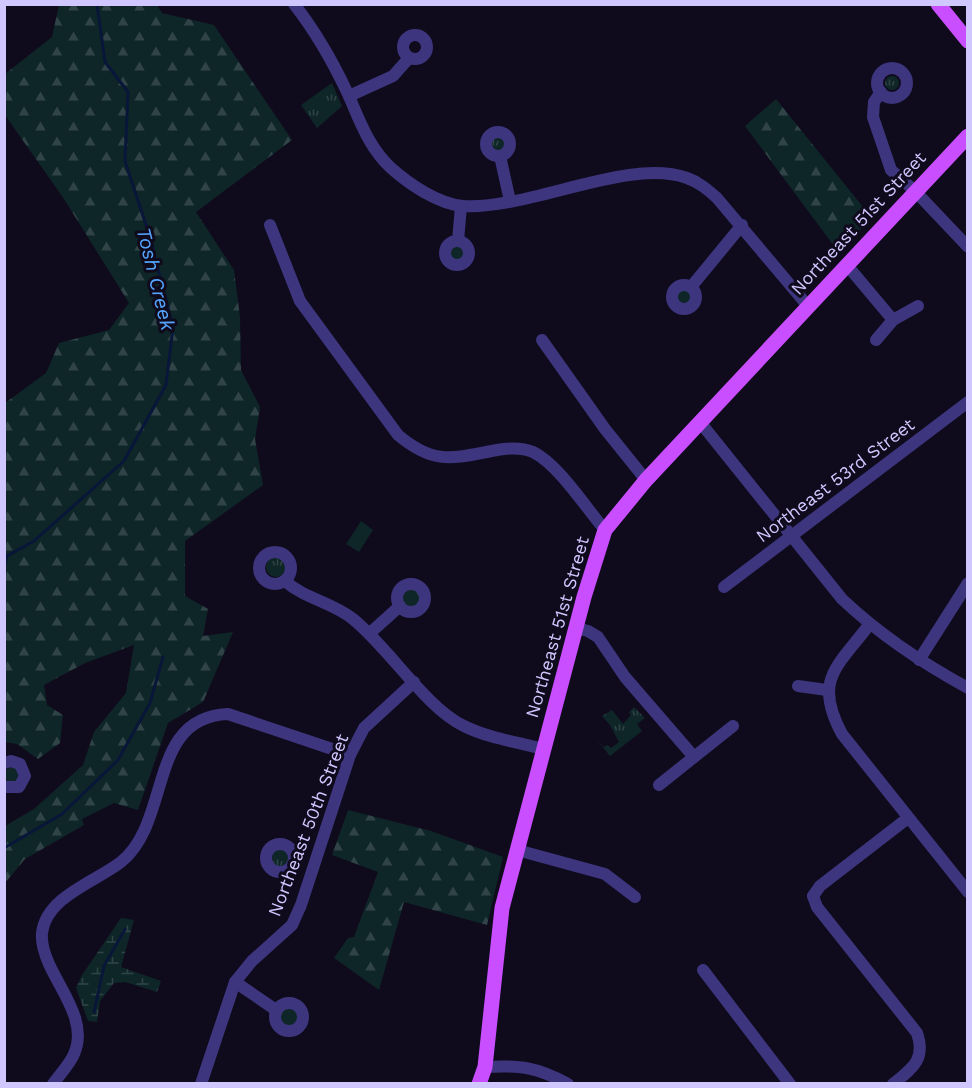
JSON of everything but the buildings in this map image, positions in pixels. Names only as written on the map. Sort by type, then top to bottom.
[{"type":"main road","points":[[938,4],[966,38]]},
{"type":"main road","name":"Northeast 51st Street","points":[[479,1083],[485,1067],[502,908],[543,749],[605,530],[646,480],[807,305],[968,136]]},
{"type":"street","points":[[294,4],[327,51],[366,137],[390,167],[410,184],[461,206],[510,201],[560,192],[627,175],[653,172],[686,177],[703,186],[742,225],[807,305]]},
{"type":"street","points":[[349,96],[393,76],[409,58]]},
{"type":"street","points":[[880,92],[874,102],[874,122],[891,170],[915,191],[968,248]]},
{"type":"street","points":[[500,156],[510,201]]},
{"type":"street","points":[[458,241],[461,206]]},
{"type":"street","points":[[270,225],[300,301],[398,435],[418,451],[447,459],[514,447],[532,452],[548,462],[605,530]]},
{"type":"street","points":[[691,287],[742,225]]},
{"type":"street","points":[[846,264],[893,320]]},
{"type":"street","points":[[876,340],[893,320],[918,306]]},
{"type":"street","points":[[542,340],[605,429],[646,480]]},
{"type":"street","name":"Northeast 53rd Street","points":[[724,587],[968,402]]},
{"type":"street","points":[[700,422],[842,599],[869,625],[919,660],[968,688]]},
{"type":"street","points":[[285,581],[296,591],[348,615],[370,633],[446,715],[464,726],[543,749]]},
{"type":"street","points":[[919,660],[968,583]]},
{"type":"street","points":[[370,633],[400,606]]},
{"type":"street","points":[[869,625],[832,674],[827,690],[831,714],[842,734],[968,892]]},
{"type":"street","points":[[576,628],[598,637],[625,676],[694,757]]},
{"type":"street","name":"Northeast 50th Street","points":[[201,1083],[235,982],[252,961],[292,925],[350,754],[364,728],[414,682]]},
{"type":"street","points":[[798,686],[827,690]]},
{"type":"street","points":[[53,1083],[74,1055],[78,1027],[45,954],[42,934],[47,916],[57,904],[131,854],[142,839],[171,753],[180,735],[194,722],[213,715],[228,714],[350,754]]},
{"type":"street","points":[[659,785],[733,726]]},
{"type":"street","points":[[4,763],[11,761],[20,764],[25,776],[19,787],[4,787]]},
{"type":"street","points":[[893,1083],[917,1064],[921,1054],[917,1033],[808,895],[908,818]]},
{"type":"street","points":[[517,850],[605,874],[635,897]]},
{"type":"street","points":[[294,862],[312,868]]},
{"type":"street","points":[[703,970],[790,1083]]},
{"type":"street","points":[[235,982],[276,1010]]},
{"type":"street","points":[[485,1067],[516,1065],[535,1068],[568,1083]]},
{"type":"green space","points":[[59,5],[157,5],[162,13],[214,25],[292,140],[196,212],[234,270],[240,317],[241,370],[260,407],[255,439],[263,485],[185,541],[185,596],[208,609],[203,636],[233,632],[203,702],[168,723],[138,810],[114,803],[82,819],[84,825],[25,859],[5,883],[5,826],[34,809],[83,765],[94,732],[126,693],[134,645],[85,663],[44,685],[47,705],[63,715],[60,743],[38,759],[17,744],[5,742],[5,403],[46,373],[59,343],[109,330],[129,303],[64,199],[5,115],[5,74],[52,37]]},
{"type":"green space","points":[[889,76],[895,76],[899,83],[895,90],[889,90],[885,86],[885,80]]},
{"type":"green space","points":[[332,83],[342,106],[317,128],[301,105]]},
{"type":"green space","points":[[776,99],[871,217],[840,254],[745,126]]},
{"type":"green space","points":[[495,137],[501,137],[505,144],[501,151],[495,151],[491,147],[491,141]]},
{"type":"green space","points":[[454,246],[460,246],[464,253],[460,260],[454,260],[450,256],[450,250]]},
{"type":"green space","points":[[681,290],[687,290],[691,297],[687,304],[681,304],[677,300],[677,294]]},
{"type":"green space","points":[[361,521],[373,530],[359,552],[346,544]]},
{"type":"green space","points":[[276,557],[283,560],[286,567],[283,574],[276,577],[269,574],[266,567],[269,560]]},
{"type":"green space","points":[[411,589],[417,592],[420,598],[417,604],[411,607],[405,604],[402,598],[405,592]]},
{"type":"green space","points":[[634,707],[645,718],[637,724],[642,731],[610,756],[595,738],[603,747],[608,745],[611,748],[619,742],[602,716],[612,710],[623,724],[631,715],[629,712]]},
{"type":"green space","points":[[14,766],[20,772],[16,782],[5,781],[5,770]]},
{"type":"green space","points":[[348,810],[431,831],[503,857],[487,925],[404,902],[379,990],[334,958],[348,938],[354,937],[378,872],[332,855]]},
{"type":"green space","points":[[281,849],[287,852],[290,858],[287,864],[281,867],[275,864],[272,858],[275,852]]},
{"type":"green space","points":[[121,918],[134,920],[121,967],[161,981],[157,992],[125,982],[114,983],[100,1001],[97,1022],[88,1021],[76,988],[82,975]]},
{"type":"green space","points":[[289,1008],[295,1011],[298,1017],[295,1023],[289,1026],[283,1023],[280,1017],[283,1011]]},
{"type":"waterway","name":"Tosh Creek","points":[[4,568],[7,556],[34,541],[124,461],[166,385],[173,327],[149,234],[125,161],[128,92],[105,62],[97,4]]},
{"type":"waterway","points":[[4,848],[62,814],[118,760],[150,703],[163,657]]},
{"type":"waterway","points":[[94,1012],[104,966],[125,929]]}]
